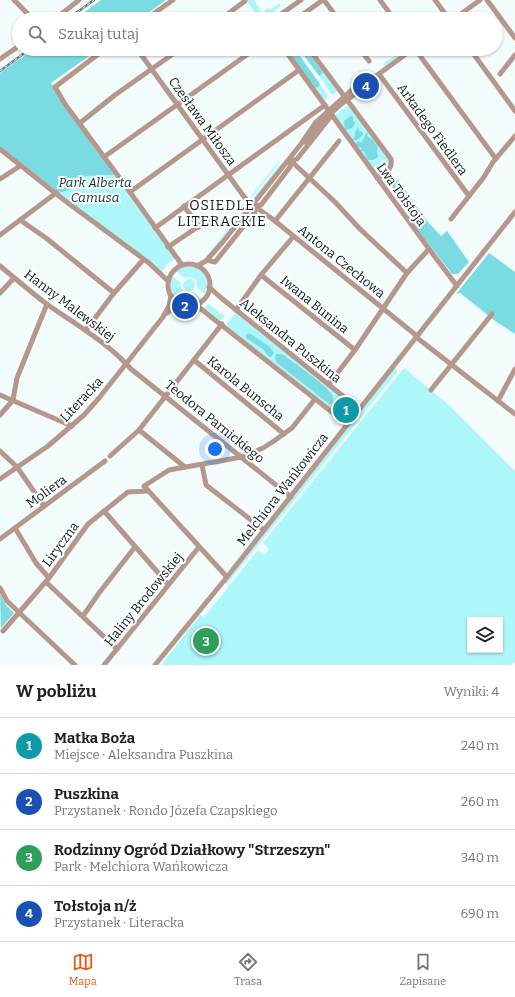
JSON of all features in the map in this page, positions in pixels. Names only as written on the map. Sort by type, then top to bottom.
[{"type":"street","points":[[14,0],[20,2],[28,12]]},
{"type":"street","points":[[64,12],[79,0]]},
{"type":"street","points":[[156,12],[173,0]]},
{"type":"street","points":[[284,12],[301,0]]},
{"type":"street","points":[[306,12],[323,0],[332,12]]},
{"type":"street","points":[[380,0],[389,12]]},
{"type":"street","points":[[435,0],[444,12]]},
{"type":"street","points":[[464,12],[480,0]]},
{"type":"street","points":[[487,0],[496,12]]},
{"type":"street","points":[[231,12],[246,1]]},
{"type":"street","points":[[503,22],[515,38]]},
{"type":"street","points":[[0,59],[12,51]]},
{"type":"street","points":[[500,74],[515,55]]},
{"type":"street","points":[[96,56],[55,87],[65,104],[182,265]]},
{"type":"street","name":"Czesława Miłosza","points":[[142,56],[253,206]]},
{"type":"street","points":[[80,123],[115,95],[170,56]]},
{"type":"street","points":[[104,157],[245,56]]},
{"type":"street","name":"Lwa Tołstoja","points":[[289,56],[457,286]]},
{"type":"street","points":[[314,56],[391,159],[392,165],[389,170],[377,178]]},
{"type":"street","points":[[365,56],[369,61]]},
{"type":"street","points":[[197,266],[206,261],[253,206],[260,205],[289,169],[290,160],[301,144],[305,142],[330,113],[361,83],[378,75],[404,56]]},
{"type":"street","points":[[419,56],[496,159]]},
{"type":"street","points":[[475,56],[515,110]]},
{"type":"street","points":[[130,192],[299,70]]},
{"type":"street","name":"Arkadego Fiedlera","points":[[378,75],[469,196]]},
{"type":"street","points":[[155,228],[324,105]]},
{"type":"street","points":[[290,160],[297,159],[330,113]]},
{"type":"street","points":[[451,219],[515,136]]},
{"type":"street","points":[[275,221],[339,141]]},
{"type":"street","points":[[0,148],[20,166],[56,194],[142,260],[149,263],[168,281]]},
{"type":"street","points":[[290,160],[407,273]]},
{"type":"street","points":[[0,179],[20,166]]},
{"type":"street","points":[[0,234],[56,194]]},
{"type":"street","points":[[184,206],[198,226]]},
{"type":"street","points":[[210,261],[215,262],[255,212],[253,206]]},
{"type":"street","name":"Antona Czechowa","points":[[253,206],[275,221],[416,336],[515,414]]},
{"type":"street","name":"Melchiora Wańkowicza","points":[[155,665],[264,530],[515,212]]},
{"type":"street","points":[[168,247],[211,218]]},
{"type":"street","points":[[20,220],[51,242],[114,293]]},
{"type":"street","points":[[236,310],[261,275],[293,237]]},
{"type":"street","points":[[205,272],[206,267],[222,243]]},
{"type":"street","points":[[329,384],[355,350],[407,273],[429,249]]},
{"type":"street","points":[[86,330],[114,293],[142,260]]},
{"type":"street","points":[[192,264],[197,266],[205,272],[208,277],[210,287],[204,299],[196,305],[185,306],[180,304],[171,296],[168,291],[168,281],[174,271],[182,265],[192,264]]},
{"type":"street","name":"Hanny Malewskiej","points":[[0,266],[47,304],[86,330],[127,363]]},
{"type":"street","name":"Iwana Bunina","points":[[261,275],[355,350]]},
{"type":"street","points":[[0,293],[14,278]]},
{"type":"street","name":"Aleksandra Puszkina","points":[[210,287],[236,310],[360,408]]},
{"type":"street","name":"Literacka","points":[[163,317],[169,306],[171,296]]},
{"type":"street","points":[[0,415],[13,400],[17,378],[47,304]]},
{"type":"street","name":"Literacka","points":[[0,479],[48,446],[72,426],[99,398],[163,317],[172,308],[180,304]]},
{"type":"street","points":[[196,305],[347,424]]},
{"type":"street","points":[[431,390],[492,314]]},
{"type":"street","points":[[110,456],[139,430],[222,324]]},
{"type":"street","name":"Karola Bunscha","points":[[194,360],[284,434]]},
{"type":"street","name":"Teodora Parnickiego","points":[[127,363],[131,369],[166,395],[290,497]]},
{"type":"street","points":[[498,401],[515,369]]},
{"type":"street","points":[[0,394],[72,426]]},
{"type":"street","points":[[226,577],[144,486],[169,470],[242,457],[263,448],[292,428],[315,399]]},
{"type":"street","points":[[139,430],[185,467]]},
{"type":"street","points":[[0,451],[17,467],[44,506]]},
{"type":"street","name":"Moliera","points":[[0,539],[105,461]]},
{"type":"street","points":[[202,465],[206,485],[264,530]]},
{"type":"street","name":"Liryczna","points":[[3,631],[47,580],[88,524],[128,492],[148,491]]},
{"type":"street","points":[[104,512],[168,584]]},
{"type":"street","points":[[15,528],[47,580],[117,648]]},
{"type":"street","points":[[83,616],[135,547]]},
{"type":"street","name":"Haliny Brodowskiej","points":[[104,665],[199,547]]},
{"type":"street","points":[[0,588],[7,602],[75,665]]},
{"type":"green space","points":[[246,0],[254,0],[261,12],[254,12]]},
{"type":"green space","points":[[279,3],[281,6],[273,12],[263,12],[268,8],[270,10]]},
{"type":"green space","points":[[394,56],[399,56],[384,67],[383,64]]},
{"type":"green space","points":[[323,72],[337,91],[332,95],[319,76]]},
{"type":"green space","points":[[320,84],[327,94],[327,98],[324,101],[315,88],[319,87]]},
{"type":"green space","points":[[347,106],[390,161],[387,168],[378,175],[334,116]]},
{"type":"green space","name":"Park Alberta Camusa","points":[[100,154],[175,259],[167,264],[162,272],[53,189]]},
{"type":"green space","points":[[278,162],[280,162],[250,200],[249,199]]},
{"type":"green space","points":[[281,163],[282,164],[254,200],[251,201]]},
{"type":"green space","points":[[244,209],[245,210],[206,259],[205,258]]},
{"type":"green space","points":[[188,266],[198,269],[204,275],[207,284],[205,294],[197,288],[197,282],[194,278],[184,278],[176,271]]},
{"type":"green space","points":[[172,276],[180,282],[182,290],[188,293],[194,293],[202,299],[196,303],[189,304],[178,300],[173,295],[171,289],[170,283]]},
{"type":"green space","points":[[189,279],[193,281],[195,285],[193,289],[189,291],[185,289],[183,285],[185,281]]},
{"type":"green space","points":[[209,304],[220,314],[221,313],[225,316],[221,320],[204,308]]},
{"type":"green space","points":[[235,313],[356,408],[356,411],[348,420],[345,420],[226,325]]},
{"type":"green space","points":[[395,367],[397,372],[359,419],[355,417]]},
{"type":"green space","points":[[404,368],[448,404],[515,471],[515,662],[511,665],[161,665],[200,615],[204,617],[258,550],[264,555],[269,549],[263,543]]},
{"type":"green space","points":[[355,418],[358,421],[227,584],[224,583]]},
{"type":"shaded area","points":[[101,0],[166,0],[150,12],[85,12]]},
{"type":"shaded area","points":[[24,56],[89,56],[51,83],[69,112],[114,175],[85,176],[78,187],[59,193],[0,146],[0,73]]},
{"type":"shaded area","points":[[291,56],[300,56],[320,84],[319,87],[315,88]]},
{"type":"shaded area","points":[[304,56],[311,56],[323,72],[319,76]]},
{"type":"shaded area","points":[[351,116],[355,122],[354,126],[345,130],[344,121]]},
{"type":"shaded area","points":[[358,127],[359,131],[363,132],[363,135],[357,140],[353,140],[355,132]]},
{"type":"shaded area","points":[[367,132],[367,136],[372,139],[378,147],[378,157],[373,160],[368,160],[364,151],[361,151],[361,147],[357,147],[355,144],[359,141],[361,143]]},
{"type":"shaded area","points":[[398,180],[427,221],[441,236],[447,231],[469,262],[458,274],[452,274],[408,217],[411,214],[391,185]]},
{"type":"shaded area","points":[[489,253],[515,272],[515,334],[495,321],[460,293],[456,294]]},
{"type":"shaded area","points":[[249,333],[269,346],[274,353],[271,357],[268,356],[263,349],[246,338],[246,335]]},
{"type":"shaded area","points":[[276,354],[285,356],[324,386],[333,396],[332,404],[329,404],[276,362]]},
{"type":"shaded area","points":[[0,594],[6,605],[14,613],[1,628]]},
{"type":"railway","points":[[78,12],[94,0]]},
{"type":"railway","points":[[0,71],[20,56]]},
{"type":"place","name":"Tołstoja n/ż","points":[[366,86]]},
{"type":"place","name":"Puszkina","points":[[185,306]]},
{"type":"place","name":"Matka Boża","points":[[346,410]]},
{"type":"place","name":"Rodzinny Ogród Działkowy \"Strzeszyn\"","points":[[206,641]]},
{"type":"district","name":"OSIEDLE LITERACKIE","points":[[222,214]]}]
